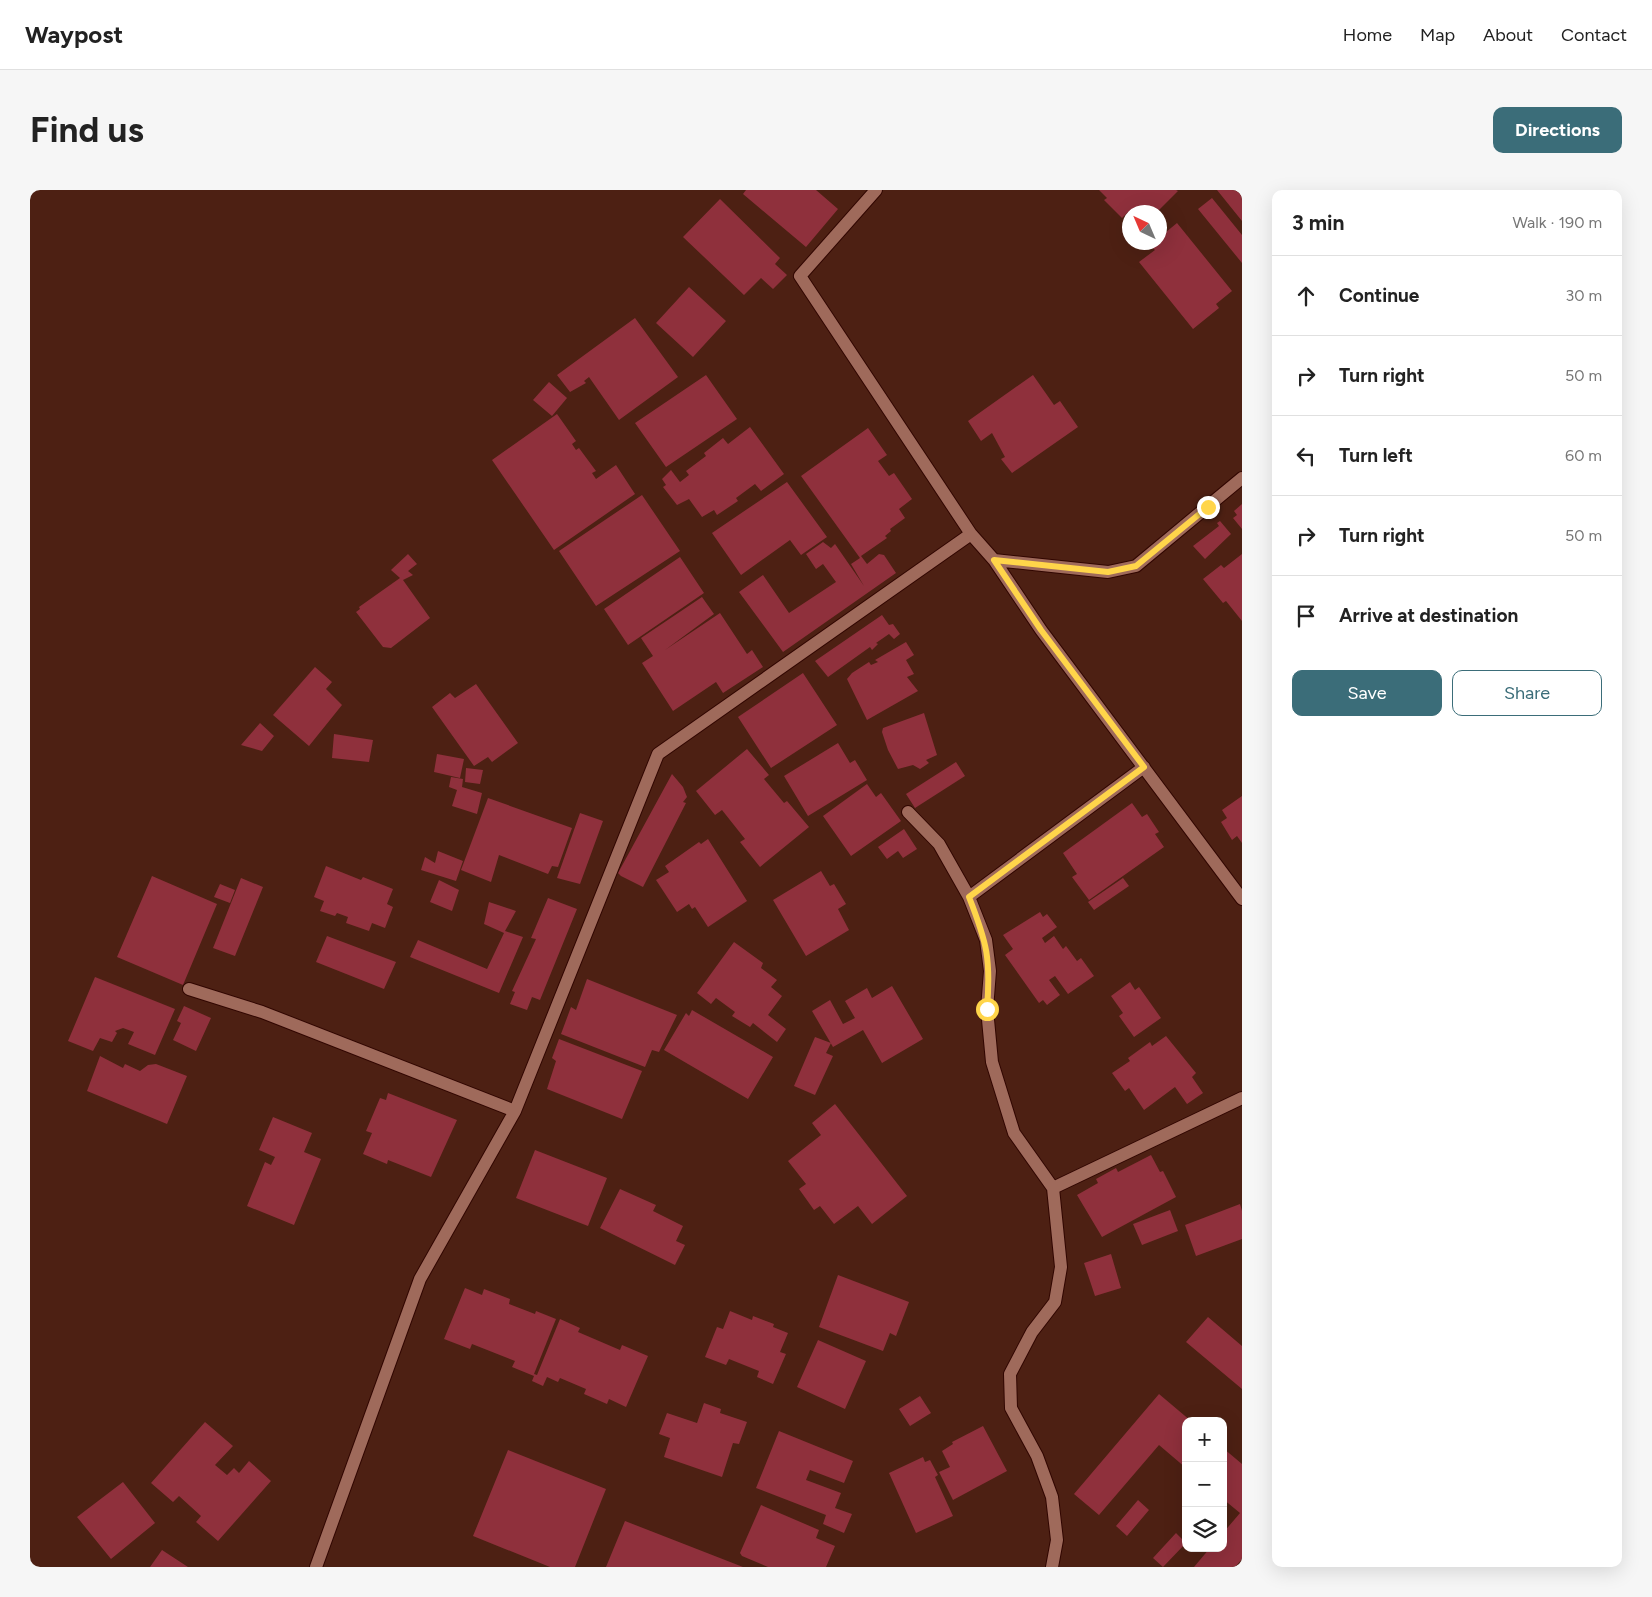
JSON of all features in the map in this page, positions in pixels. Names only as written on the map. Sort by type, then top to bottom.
[{"type":"street","points":[[876,190],[800,276],[971,534],[994,560],[1041,630],[1242,898]]},
{"type":"street","points":[[994,560],[1108,572],[1136,566],[1242,478]]},
{"type":"street","points":[[316,1567],[420,1279],[515,1110],[658,754],[971,534]]},
{"type":"street","points":[[969,897],[1144,767]]},
{"type":"street","points":[[908,812],[939,844],[969,897],[986,940],[990,971],[987,1009],[992,1062],[1014,1133],[1052,1188],[1061,1267],[1055,1302],[1032,1332],[1010,1374],[1010,1408],[1036,1456],[1052,1497],[1057,1540],[1052,1567]]},
{"type":"street","points":[[189,989],[262,1012],[515,1110]]},
{"type":"street","points":[[1052,1188],[1242,1098]]},
{"type":"building","points":[[746,190],[816,190],[838,209],[806,247],[743,194]]},
{"type":"building","points":[[1099,190],[1178,191],[1164,205],[1122,205],[1122,218],[1104,200],[1107,198]]},
{"type":"building","points":[[1217,190],[1242,190],[1242,221]]},
{"type":"building","points":[[1212,198],[1242,235],[1242,263],[1198,209]]},
{"type":"building","points":[[720,199],[780,258],[775,264],[787,275],[773,289],[761,278],[744,295],[683,237]]},
{"type":"building","points":[[1177,223],[1232,291],[1216,304],[1219,308],[1193,329],[1139,262],[1155,250],[1167,250],[1167,231]]},
{"type":"building","points":[[689,287],[726,321],[693,357],[656,323]]},
{"type":"building","points":[[635,318],[678,377],[619,420],[589,377],[584,381],[586,383],[570,392],[557,375]]},
{"type":"building","points":[[706,375],[737,419],[666,467],[635,423]]},
{"type":"building","points":[[1033,375],[1054,405],[1060,401],[1078,427],[1012,473],[1001,459],[1005,457],[992,433],[981,441],[968,421]]},
{"type":"building","points":[[549,382],[567,398],[552,416],[533,400]]},
{"type":"building","points":[[557,414],[576,441],[572,444],[576,450],[579,448],[596,471],[592,473],[596,479],[616,465],[635,494],[554,550],[492,460]]},
{"type":"building","points":[[750,427],[784,474],[761,491],[755,484],[736,498],[738,501],[717,515],[714,510],[702,517],[689,499],[677,505],[663,487],[666,485],[662,479],[671,470],[680,482],[689,475],[686,471],[706,456],[704,453],[723,438],[728,444]]},
{"type":"building","points":[[868,428],[887,455],[878,461],[889,476],[894,473],[912,499],[899,509],[905,518],[890,529],[891,531],[885,536],[887,538],[861,556],[867,564],[879,554],[884,555],[896,573],[783,652],[739,592],[763,575],[789,613],[836,582],[823,564],[816,569],[806,554],[823,542],[831,548],[835,544],[864,586],[851,564],[860,558],[801,476]]},
{"type":"building","points":[[787,482],[827,537],[801,555],[790,540],[741,575],[712,533]]},
{"type":"building","points":[[642,495],[680,551],[596,606],[559,551]]},
{"type":"building","points":[[1242,504],[1242,529],[1233,518],[1237,515],[1234,511]]},
{"type":"building","points":[[1220,521],[1231,534],[1205,559],[1193,546],[1219,526],[1217,523]]},
{"type":"building","points":[[408,554],[417,564],[408,571],[413,575],[403,580],[430,618],[391,648],[383,647],[356,612],[360,609],[359,607],[400,578],[391,570]]},
{"type":"building","points":[[1242,554],[1242,621],[1226,601],[1223,603],[1203,579],[1221,565],[1224,568]]},
{"type":"building","points":[[680,557],[704,593],[628,645],[604,609]]},
{"type":"building","points":[[702,597],[714,614],[665,650],[720,613],[747,654],[752,650],[763,667],[723,693],[716,682],[673,711],[642,663],[653,656],[641,638]]},
{"type":"building","points":[[882,615],[889,625],[893,624],[900,634],[894,639],[889,634],[876,643],[878,644],[872,650],[870,647],[828,677],[815,661]]},
{"type":"building","points":[[906,642],[914,655],[906,660],[914,674],[907,677],[918,691],[867,720],[847,679],[852,673],[869,662],[871,665],[878,662],[875,660]]},
{"type":"building","points":[[315,667],[332,682],[326,689],[342,705],[309,746],[273,715]]},
{"type":"building","points":[[803,673],[837,725],[771,768],[738,717]]},
{"type":"building","points":[[476,684],[518,743],[492,762],[488,757],[474,766],[432,707],[450,693],[455,698]]},
{"type":"building","points":[[924,713],[937,755],[926,760],[929,763],[920,769],[913,765],[898,769],[888,750],[882,732],[883,728]]},
{"type":"building","points":[[260,723],[274,736],[262,751],[241,745]]},
{"type":"building","points":[[334,734],[373,740],[369,762],[332,758]]},
{"type":"building","points":[[838,743],[850,763],[855,760],[867,780],[808,816],[784,776]]},
{"type":"building","points":[[747,749],[769,775],[764,779],[784,803],[787,801],[809,827],[760,867],[740,842],[745,839],[722,810],[715,815],[696,791]]},
{"type":"building","points":[[437,754],[464,759],[460,778],[434,772]]},
{"type":"building","points":[[956,762],[965,776],[915,808],[906,794]]},
{"type":"building","points":[[466,768],[483,770],[480,784],[465,782]]},
{"type":"building","points":[[672,774],[683,787],[687,797],[683,802],[686,803],[643,887],[618,873]]},
{"type":"building","points":[[451,777],[463,779],[462,787],[482,793],[477,814],[452,806],[457,790],[449,787]]},
{"type":"building","points":[[867,784],[876,797],[881,793],[901,821],[851,856],[823,816]]},
{"type":"building","points":[[1242,796],[1242,843],[1237,836],[1232,840],[1221,822],[1227,818],[1222,810]]},
{"type":"building","points":[[488,798],[572,828],[558,867],[552,866],[548,874],[499,855],[491,882],[461,870]]},
{"type":"building","points":[[1132,803],[1142,817],[1147,814],[1159,832],[1155,834],[1164,847],[1089,900],[1072,877],[1077,874],[1063,853]]},
{"type":"building","points":[[580,813],[603,821],[580,884],[557,878]]},
{"type":"building","points":[[904,829],[917,849],[903,858],[898,851],[887,859],[878,847]]},
{"type":"building","points":[[708,839],[747,901],[708,927],[695,907],[692,909],[689,904],[677,912],[656,880],[669,872],[665,866],[699,842],[701,844]]},
{"type":"building","points":[[438,851],[463,861],[456,881],[421,870],[425,857],[435,863]]},
{"type":"building","points":[[326,866],[361,880],[363,877],[393,889],[387,904],[393,907],[385,928],[372,923],[369,931],[346,923],[348,917],[337,913],[335,916],[320,911],[324,901],[314,897]]},
{"type":"building","points":[[821,871],[830,886],[834,884],[846,904],[838,909],[849,930],[806,956],[773,900]]},
{"type":"building","points":[[152,876],[217,904],[183,985],[117,957]]},
{"type":"building","points":[[241,878],[263,887],[235,956],[213,948]]},
{"type":"building","points":[[1123,878],[1129,886],[1094,910],[1088,902]]},
{"type":"building","points":[[439,880],[459,890],[452,911],[430,902]]},
{"type":"building","points":[[220,884],[235,890],[230,903],[214,897]]},
{"type":"building","points":[[548,898],[577,909],[540,1000],[532,997],[527,1010],[510,1004],[515,992],[512,991],[536,939],[531,938]]},
{"type":"building","points":[[489,902],[516,911],[505,931],[523,937],[499,993],[410,957],[418,940],[487,969],[504,933],[484,924]]},
{"type":"building","points":[[1040,912],[1043,917],[1047,914],[1057,927],[1042,938],[1045,943],[1054,936],[1063,949],[1066,946],[1077,961],[1081,958],[1094,976],[1068,994],[1055,976],[1049,980],[1060,995],[1047,1005],[1043,1000],[1039,1003],[1005,955],[1013,949],[1003,935]]},
{"type":"building","points":[[327,936],[396,962],[384,989],[316,962]]},
{"type":"building","points":[[734,942],[763,963],[761,968],[777,980],[771,987],[782,996],[768,1015],[786,1029],[777,1042],[753,1023],[750,1027],[732,1016],[735,1012],[716,998],[711,1004],[697,993]]},
{"type":"building","points":[[95,977],[175,1009],[155,1055],[128,1044],[134,1032],[123,1028],[115,1031],[117,1033],[112,1042],[100,1038],[93,1051],[68,1041]]},
{"type":"building","points":[[587,979],[677,1015],[659,1052],[652,1050],[645,1067],[561,1034],[571,1007],[576,1010]]},
{"type":"building","points":[[1130,982],[1135,990],[1139,987],[1161,1018],[1134,1037],[1119,1016],[1123,1013],[1111,996]]},
{"type":"building","points":[[892,986],[923,1039],[882,1063],[863,1030],[833,1047],[812,1011],[830,1000],[843,1024],[855,1018],[845,1001],[867,988],[872,998]]},
{"type":"building","points":[[184,1006],[211,1018],[196,1051],[173,1040],[181,1023],[177,1021]]},
{"type":"building","points":[[692,1010],[773,1057],[748,1099],[664,1050],[686,1013],[689,1016]]},
{"type":"building","points":[[1166,1036],[1196,1073],[1192,1077],[1203,1093],[1187,1104],[1175,1087],[1144,1110],[1129,1088],[1125,1091],[1112,1073],[1130,1061],[1128,1058],[1150,1042],[1152,1046]]},
{"type":"building","points":[[815,1037],[831,1043],[826,1053],[833,1056],[815,1095],[794,1086]]},
{"type":"building","points":[[559,1039],[642,1071],[622,1119],[547,1089],[556,1061],[552,1058]]},
{"type":"building","points":[[100,1056],[123,1068],[125,1064],[140,1071],[148,1065],[156,1064],[187,1076],[167,1124],[87,1091]]},
{"type":"building","points":[[388,1093],[457,1120],[431,1177],[388,1160],[387,1164],[363,1154],[372,1133],[366,1131],[380,1098],[386,1100]]},
{"type":"building","points":[[835,1104],[907,1196],[872,1224],[858,1206],[834,1224],[820,1206],[814,1210],[799,1189],[806,1184],[788,1161],[821,1135],[812,1123]]},
{"type":"building","points":[[273,1117],[312,1133],[304,1152],[321,1159],[294,1225],[247,1206],[265,1162],[271,1165],[275,1157],[259,1150]]},
{"type":"building","points":[[535,1150],[607,1178],[588,1226],[516,1198]]},
{"type":"building","points":[[1151,1155],[1160,1172],[1163,1171],[1176,1197],[1102,1237],[1077,1195],[1098,1183],[1096,1179],[1116,1168],[1118,1172]]},
{"type":"building","points":[[620,1189],[656,1205],[653,1211],[683,1226],[676,1241],[685,1245],[675,1265],[600,1228]]},
{"type":"building","points":[[1240,1204],[1242,1211],[1242,1239],[1196,1256],[1185,1225]]},
{"type":"building","points":[[1170,1210],[1178,1231],[1142,1245],[1133,1224]]},
{"type":"building","points":[[1111,1254],[1121,1288],[1095,1296],[1084,1263]]},
{"type":"building","points":[[838,1275],[909,1302],[896,1336],[890,1333],[883,1351],[819,1327]]},
{"type":"building","points":[[465,1288],[482,1295],[484,1289],[510,1299],[509,1304],[535,1314],[536,1311],[556,1319],[534,1374],[537,1375],[560,1319],[580,1328],[578,1332],[620,1350],[622,1345],[648,1356],[626,1407],[609,1399],[607,1404],[584,1394],[586,1389],[560,1378],[558,1382],[547,1377],[543,1386],[532,1381],[534,1376],[512,1367],[515,1361],[472,1344],[470,1349],[444,1339]]},
{"type":"building","points":[[730,1311],[752,1320],[753,1316],[774,1324],[773,1327],[788,1333],[780,1352],[786,1354],[773,1384],[757,1377],[759,1371],[729,1359],[726,1365],[705,1357],[717,1327],[723,1329]]},
{"type":"building","points":[[1208,1317],[1242,1346],[1242,1389],[1186,1342]]},
{"type":"building","points":[[818,1340],[866,1361],[845,1409],[797,1387]]},
{"type":"building","points":[[1159,1394],[1186,1417],[1182,1417],[1182,1465],[1159,1445],[1099,1515],[1074,1494]]},
{"type":"building","points":[[920,1396],[931,1413],[910,1426],[899,1409]]},
{"type":"building","points":[[704,1403],[721,1409],[720,1413],[747,1422],[739,1444],[733,1443],[722,1477],[664,1457],[670,1438],[659,1434],[667,1413],[697,1423]]},
{"type":"building","points":[[205,1422],[233,1446],[215,1465],[227,1475],[234,1468],[239,1473],[249,1461],[271,1481],[218,1541],[196,1522],[201,1516],[179,1496],[173,1502],[151,1483]]},
{"type":"building","points":[[983,1426],[1007,1471],[953,1500],[939,1472],[950,1467],[942,1451],[953,1444],[952,1442]]},
{"type":"building","points":[[779,1431],[853,1461],[844,1483],[810,1470],[806,1480],[841,1493],[835,1508],[852,1514],[844,1533],[823,1524],[826,1515],[756,1488]]},
{"type":"building","points":[[508,1450],[606,1489],[575,1567],[550,1567],[473,1536]]},
{"type":"building","points":[[1227,1451],[1242,1464],[1242,1559],[1235,1567],[1194,1567],[1207,1552],[1227,1552],[1227,1528],[1240,1513],[1227,1502]]},
{"type":"building","points":[[923,1457],[925,1462],[930,1460],[938,1475],[935,1477],[953,1516],[916,1533],[889,1473]]},
{"type":"building","points":[[123,1482],[155,1523],[111,1559],[77,1517]]},
{"type":"building","points":[[1138,1500],[1149,1510],[1127,1536],[1116,1526]]},
{"type":"building","points":[[761,1505],[819,1530],[816,1538],[835,1546],[826,1567],[768,1567],[742,1556],[740,1553]]},
{"type":"building","points":[[625,1521],[743,1567],[606,1567]]},
{"type":"building","points":[[1176,1533],[1182,1539],[1182,1547],[1163,1567],[1153,1558]]},
{"type":"building","points":[[162,1550],[188,1567],[150,1567]]},
{"type":"route","points":[[987,1009],[990,971],[986,940],[969,897],[1144,767],[1041,630],[994,560],[1108,572],[1136,566],[1208,507]]}]
